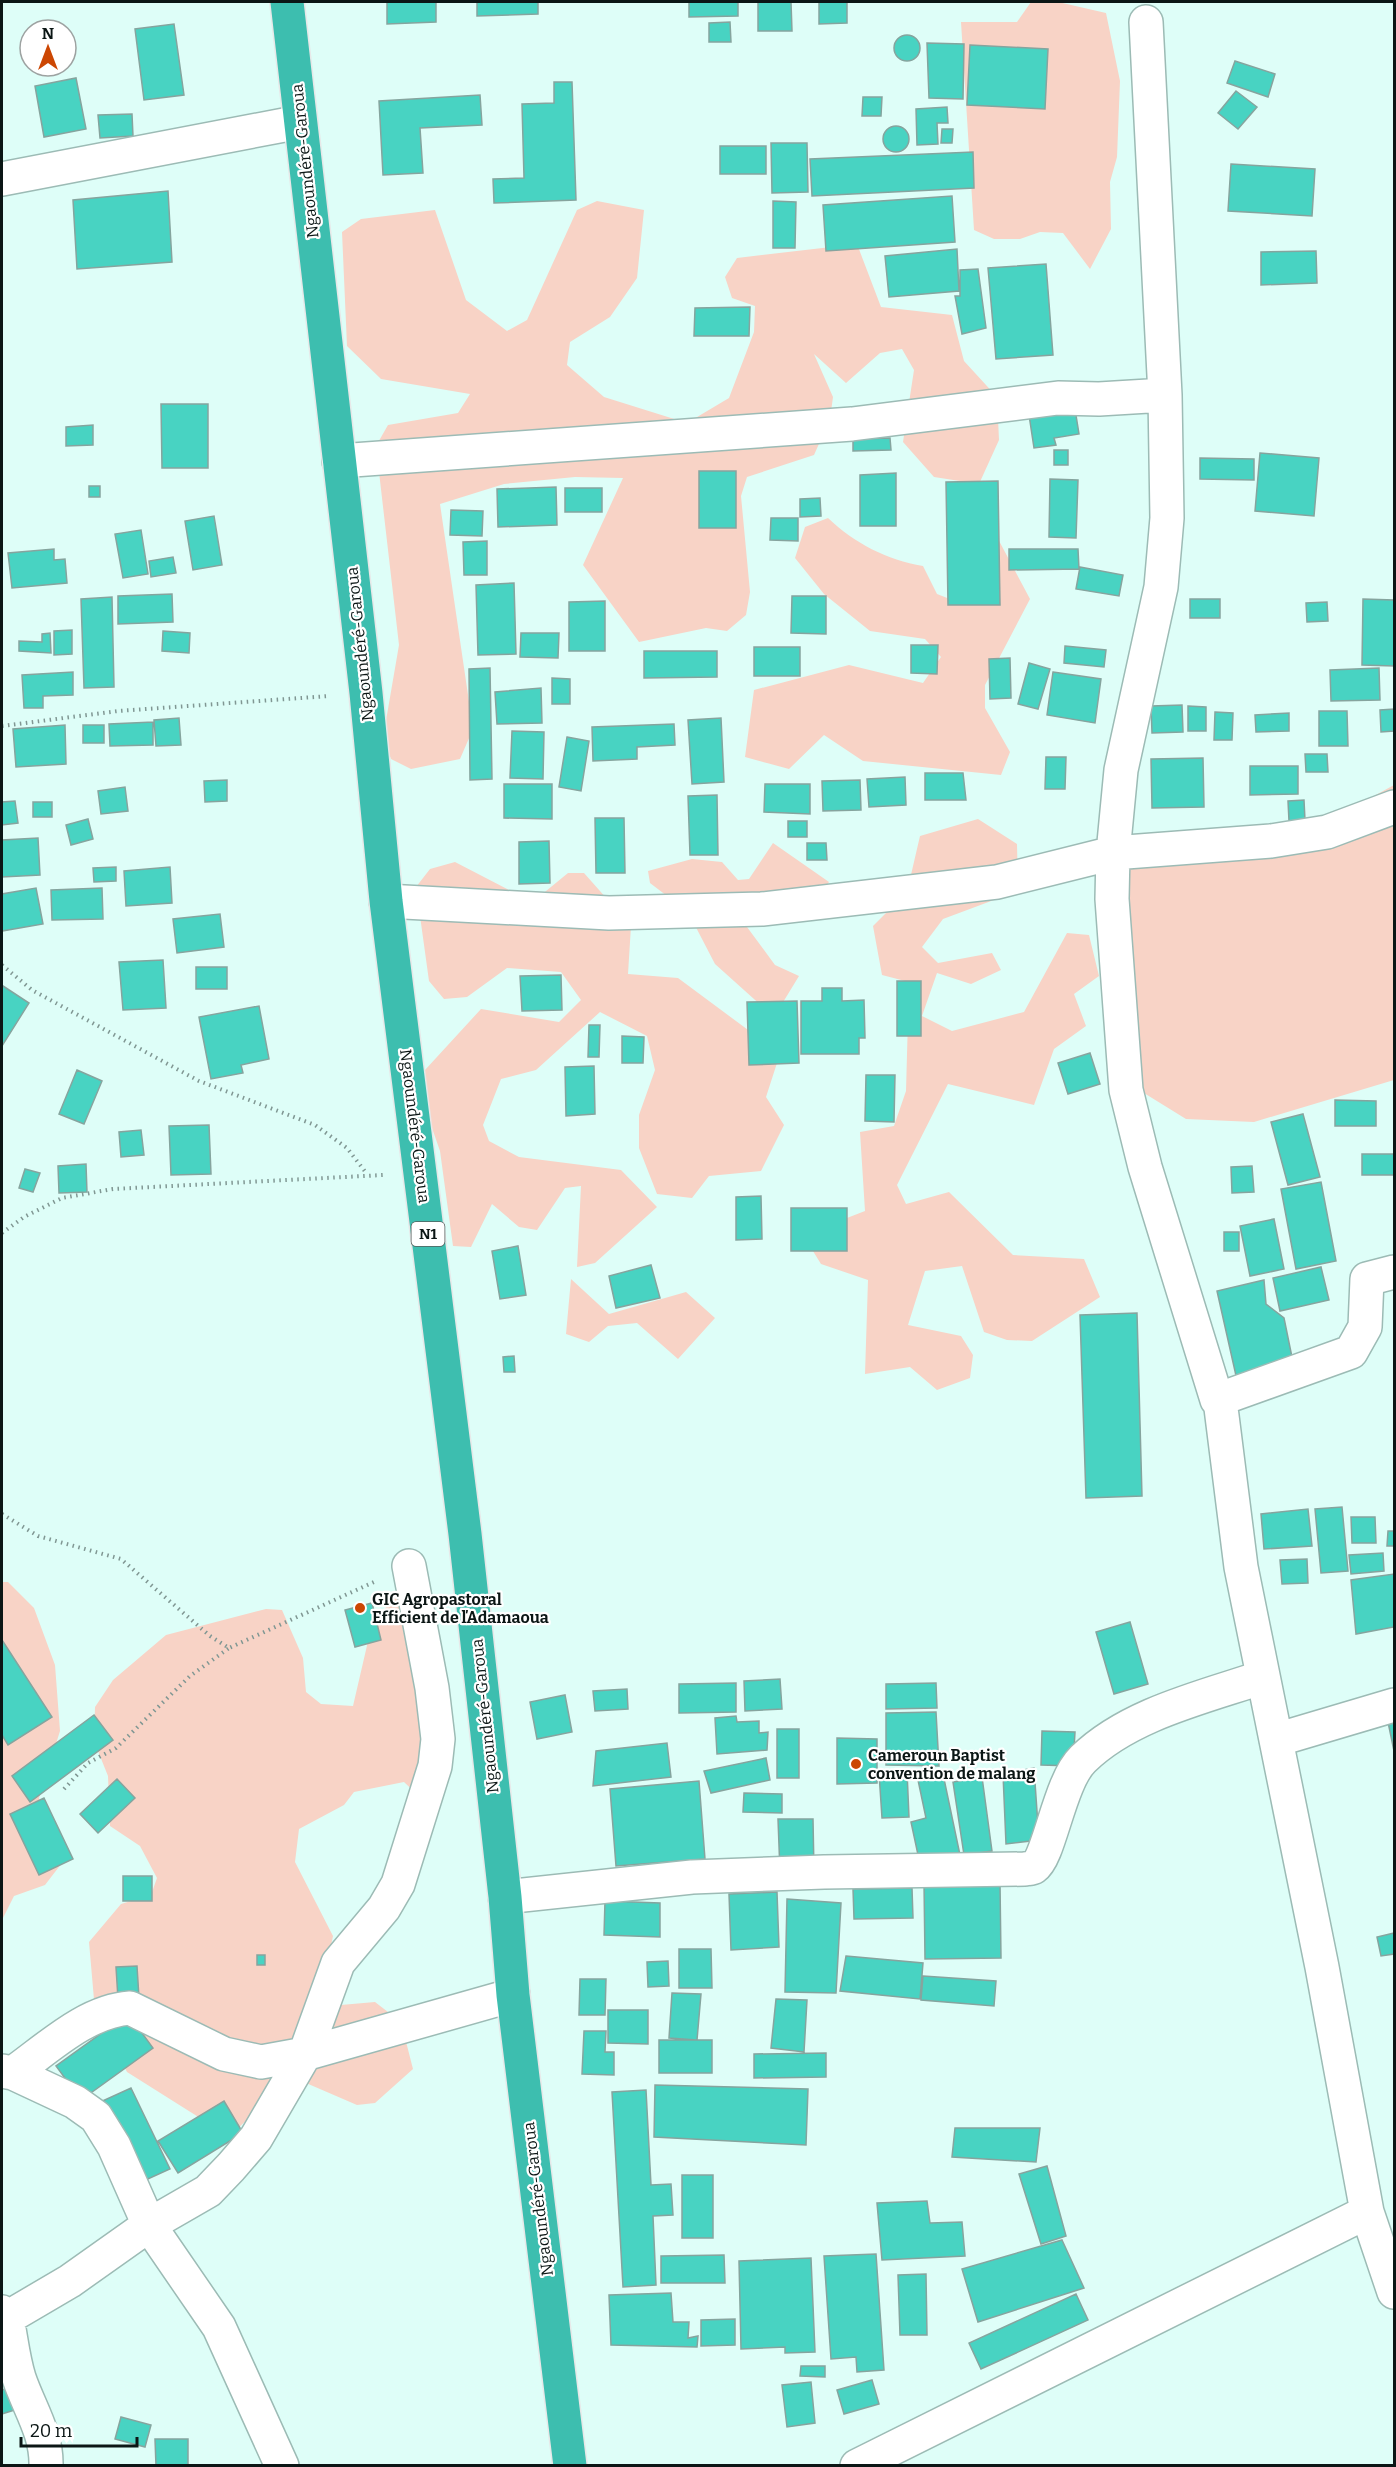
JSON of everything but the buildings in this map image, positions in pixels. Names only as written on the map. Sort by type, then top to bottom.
[{"type":"highway","name":"Ngaoundéré-Garoua","points":[[287,2],[366,693],[386,901],[464,1522],[505,1898],[513,1995],[570,2466]]},
{"type":"street","points":[[1146,22],[1165,395],[1167,518],[1161,587],[1121,770],[1113,853],[1112,899],[1126,1090],[1145,1167],[1216,1400],[1220,1400],[1241,1567],[1324,1979],[1367,2212],[1395,2292]]},
{"type":"street","points":[[2,179],[300,122]]},
{"type":"street","points":[[339,460],[852,424],[1058,398],[1099,399],[1165,395]]},
{"type":"street","points":[[386,901],[609,913],[762,909],[997,882],[1113,853],[1271,841],[1327,832],[1395,807]]},
{"type":"street","points":[[1216,1400],[1351,1352],[1365,1328],[1367,1280],[1395,1272]]},
{"type":"street","points":[[46,2466],[47,2452],[36,2414],[10,2379],[4,2315],[70,2281],[149,2225],[208,2191],[231,2168],[256,2138],[305,2054],[338,1963],[384,1908],[398,1884],[435,1766],[438,1739],[432,1688],[409,1566]]},
{"type":"street","points":[[505,1898],[692,1877],[1034,1867],[1042,1857],[1064,1789],[1082,1759],[1115,1735],[1162,1711],[1263,1677]]},
{"type":"street","points":[[1276,1740],[1395,1706]]},
{"type":"street","points":[[7,2072],[91,2020],[119,2009],[130,2008],[224,2054],[261,2062],[305,2054],[513,1995]]},
{"type":"street","points":[[7,2072],[75,2102],[96,2117],[114,2146],[149,2225],[219,2327],[282,2466]]},
{"type":"street","points":[[857,2466],[1367,2212]]},
{"type":"path","points":[[2,726],[118,711],[366,693]]},
{"type":"path","points":[[2,965],[32,990],[199,1080],[315,1125],[347,1148],[368,1174]]},
{"type":"path","points":[[2,1233],[24,1217],[62,1198],[113,1189],[368,1174],[422,1178]]},
{"type":"path","points":[[2,1514],[38,1536],[121,1559],[210,1636],[229,1648]]},
{"type":"path","points":[[64,1789],[88,1763],[116,1748],[190,1676],[229,1648],[409,1566]]},
{"type":"shaded area","points":[[1031,2],[1058,2],[1106,13],[1120,81],[1117,157],[1110,182],[1111,229],[1090,269],[1063,233],[1040,232],[1020,239],[994,239],[974,230],[961,22],[1017,22]]},
{"type":"shaded area","points":[[597,201],[644,210],[637,278],[610,317],[570,342],[567,365],[604,397],[687,423],[729,398],[754,332],[755,306],[732,298],[725,277],[737,258],[857,244],[881,307],[952,315],[964,361],[997,397],[999,440],[979,484],[934,477],[903,442],[914,370],[902,349],[880,353],[846,383],[814,354],[833,397],[830,419],[814,455],[747,477],[741,496],[750,592],[746,615],[727,631],[706,628],[639,642],[583,565],[623,478],[575,477],[504,484],[440,504],[473,729],[460,759],[411,769],[391,759],[383,738],[399,645],[376,446],[388,425],[458,413],[470,394],[381,379],[347,346],[342,232],[361,219],[435,210],[466,300],[507,331],[527,320],[577,210]]},
{"type":"shaded area","points":[[828,518],[860,543],[884,555],[923,566],[937,594],[960,603],[997,537],[1030,599],[985,685],[985,708],[1010,752],[1001,775],[863,761],[824,735],[789,769],[745,757],[754,690],[849,665],[923,683],[941,657],[925,639],[870,631],[824,594],[795,558],[805,527]]},
{"type":"shaded area","points":[[1394,785],[1394,1080],[1254,1122],[1186,1119],[1131,1085],[1097,853],[1330,820]]},
{"type":"shaded area","points":[[978,819],[1017,844],[1018,891],[943,919],[922,947],[938,963],[992,953],[1001,970],[971,984],[937,973],[922,1016],[952,1031],[1024,1012],[1067,933],[1089,935],[1099,976],[1074,994],[1086,1026],[1054,1049],[1034,1105],[948,1084],[897,1185],[906,1204],[949,1192],[1013,1255],[1084,1259],[1100,1297],[1032,1341],[1007,1340],[984,1332],[962,1266],[925,1271],[908,1325],[961,1336],[973,1355],[970,1378],[937,1390],[910,1367],[865,1374],[868,1280],[821,1264],[803,1235],[865,1211],[860,1132],[894,1126],[906,1091],[909,982],[882,975],[873,926],[907,892],[920,836]]},
{"type":"shaded area","points":[[773,843],[829,882],[817,900],[738,893],[747,927],[775,965],[799,976],[774,1017],[715,964],[688,912],[650,883],[648,871],[692,859],[722,862],[738,880],[749,879]]},
{"type":"shaded area","points":[[455,862],[517,894],[540,896],[568,873],[584,873],[631,926],[628,974],[678,978],[771,1047],[777,1063],[766,1097],[784,1125],[761,1171],[709,1176],[692,1198],[657,1194],[639,1148],[639,1115],[655,1070],[647,1036],[600,1012],[536,1070],[501,1079],[483,1125],[489,1141],[519,1157],[621,1170],[657,1207],[595,1263],[577,1267],[581,1186],[565,1188],[537,1230],[519,1227],[492,1204],[471,1247],[453,1246],[440,1151],[423,1102],[425,1070],[481,1009],[559,1022],[581,1000],[561,972],[507,968],[467,997],[444,999],[429,981],[416,887],[430,869]]},
{"type":"shaded area","points":[[571,1279],[609,1314],[686,1292],[715,1318],[678,1359],[637,1323],[608,1326],[589,1342],[566,1334]]},
{"type":"shaded area","points":[[2,1582],[8,1582],[34,1608],[55,1665],[60,1731],[39,1798],[43,1832],[65,1859],[45,1885],[14,1896],[2,1920]]},
{"type":"shaded area","points":[[394,1598],[409,1604],[421,1634],[421,1798],[404,1782],[354,1792],[344,1805],[299,1829],[295,1862],[333,1936],[318,2007],[375,2002],[401,2022],[413,2069],[375,2103],[357,2105],[306,2083],[275,2094],[237,2129],[219,2130],[127,2072],[95,2011],[89,1942],[121,1904],[151,1895],[157,1878],[140,1846],[110,1826],[108,1776],[94,1741],[95,1707],[113,1680],[166,1635],[266,1609],[282,1610],[303,1658],[306,1692],[321,1704],[353,1706],[372,1624]]},
{"type":"place","name":"GIC Agropastoral Efficient de ľAdamaoua","points":[[360,1608]]},
{"type":"place","name":"Cameroun Baptist convention de malang","points":[[856,1764]]}]
